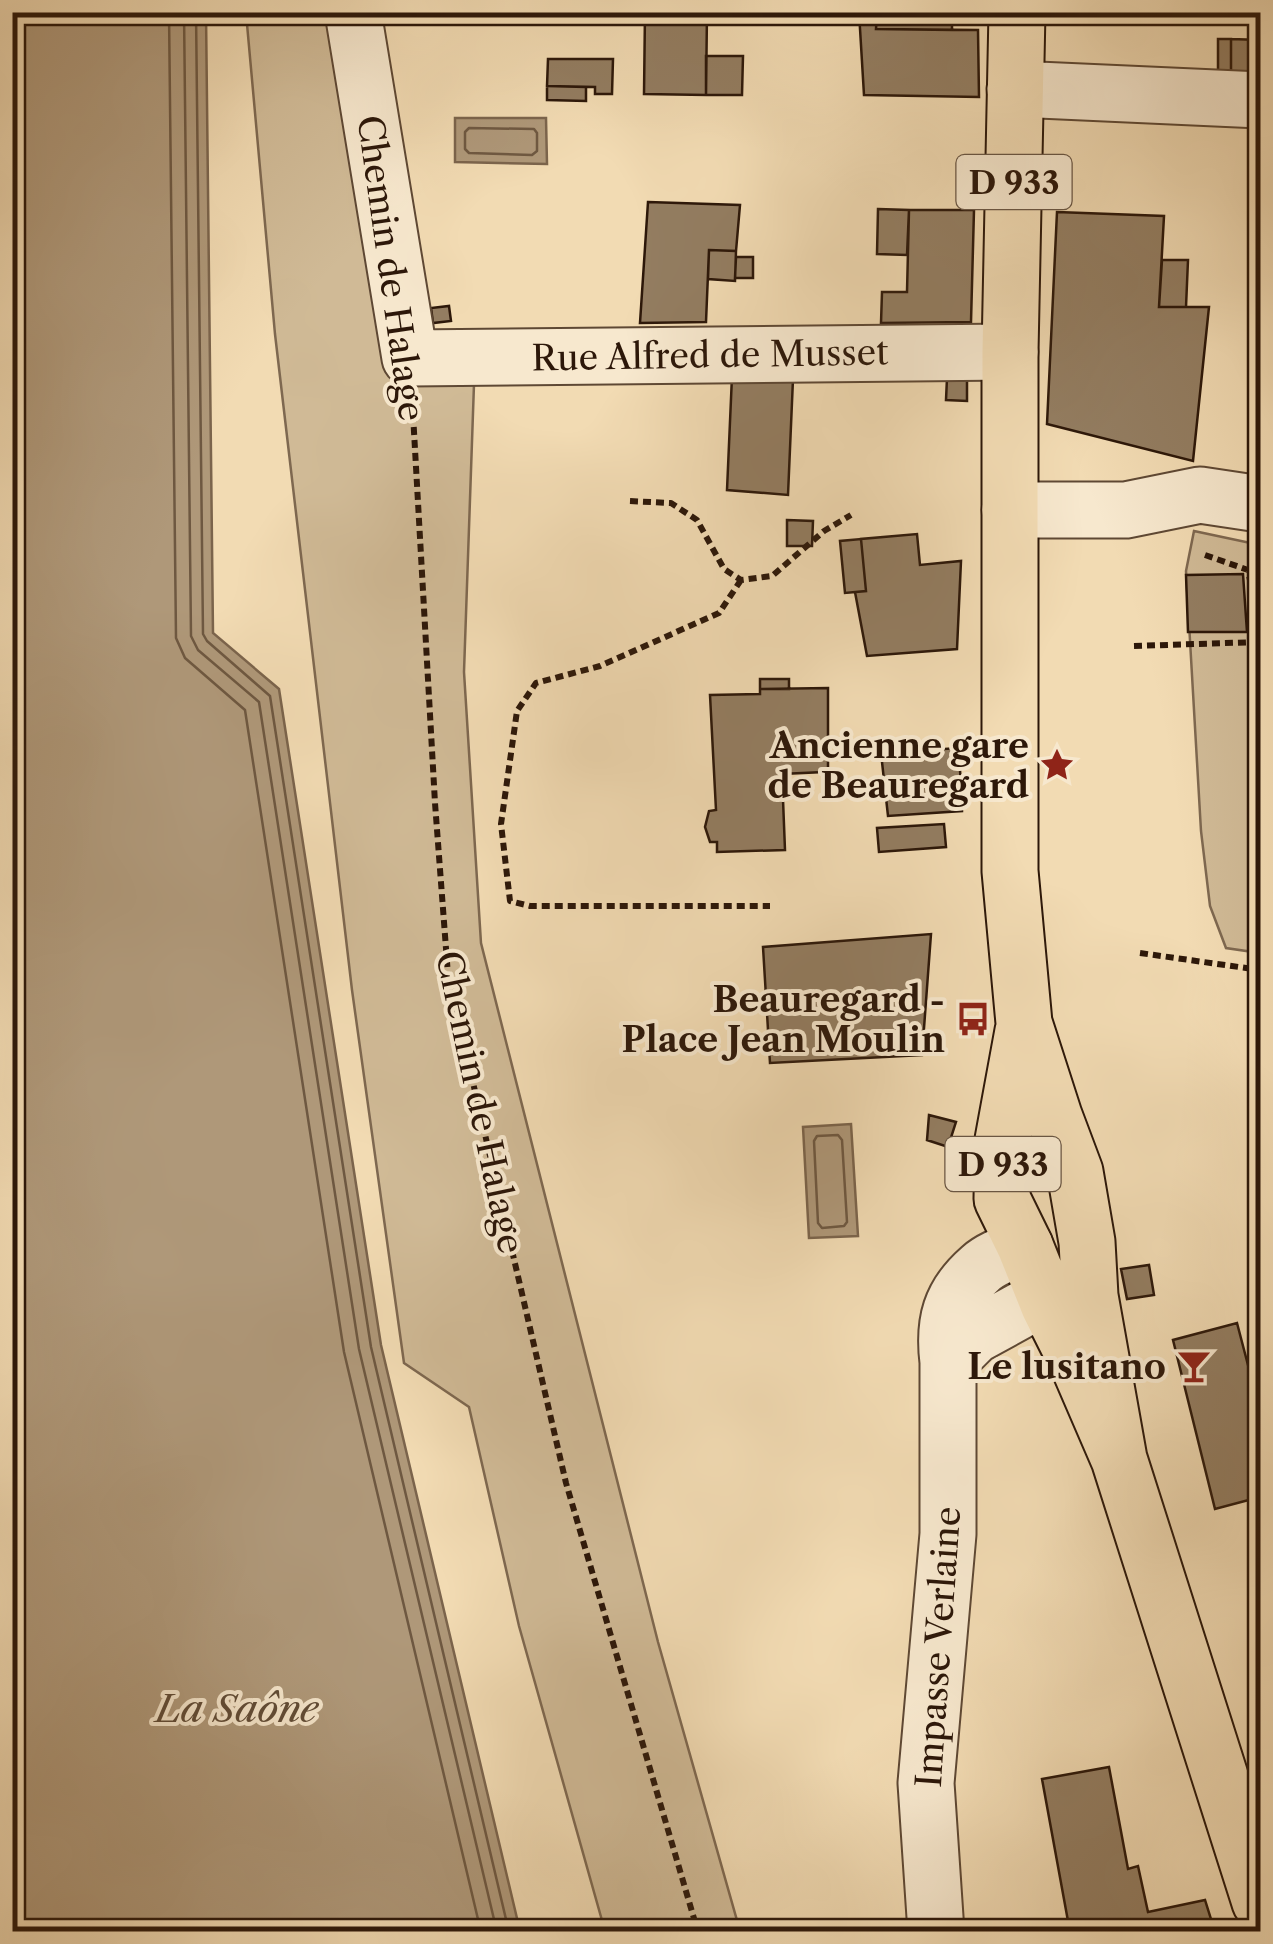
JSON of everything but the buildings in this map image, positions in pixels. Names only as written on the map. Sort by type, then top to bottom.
[{"type":"main road","name":"D 933","points":[[1017,12],[1010,352],[1010,871],[1024,1023],[1076,1172],[1090,1296],[1119,1459]]},
{"type":"main road","name":"D 933","points":[[1024,1023],[1003,1140],[1002,1199],[1119,1459],[1260,1902]]},
{"type":"main road","points":[[1025,1246],[1086,1242]]},
{"type":"main road","points":[[1046,1298],[1086,1242]]},
{"type":"street","name":"Chemin de Halage","points":[[353,12],[410,358]]},
{"type":"street","points":[[1016,90],[1260,100]]},
{"type":"street","name":"Rue Alfred de Musset","points":[[410,358],[1010,352]]},
{"type":"street","points":[[1010,510],[1126,510],[1200,494],[1260,504]]},
{"type":"street","name":"Impasse Verlaine","points":[[936,1932],[926,1783],[948,1534],[945,1336],[953,1300],[983,1266],[1025,1246]]},
{"type":"street","points":[[948,1362],[974,1336],[1046,1298]]},
{"type":"path","name":"Chemin de Halage","points":[[410,358],[448,974],[566,1483],[698,1932]]},
{"type":"path","points":[[630,501],[670,503],[697,520],[724,570],[741,580],[772,576],[824,531],[850,515]]},
{"type":"path","points":[[1126,510],[1216,561],[1248,570],[1260,619]]},
{"type":"path","points":[[741,580],[720,614],[600,666],[536,683],[517,711],[501,824],[510,901],[530,906],[770,906]]},
{"type":"path","points":[[1134,646],[1260,642]]},
{"type":"path","points":[[1140,953],[1260,970]]},
{"type":"shaded area","points":[[246,13],[353,13],[410,358],[474,384],[464,672],[481,943],[658,1642],[740,1931],[605,1931],[519,1626],[469,1407],[404,1363],[352,990],[275,334]]},
{"type":"shaded area","points":[[1194,531],[1260,545],[1260,953],[1226,948],[1210,906],[1201,831],[1186,571]]},
{"type":"water","name":"La Saône","points":[[12,13],[206,13],[213,633],[279,689],[381,1345],[520,1931],[13,1931]]},
{"type":"water","points":[[455,118],[546,118],[547,164],[455,162]]},
{"type":"water","points":[[851,1124],[858,1236],[809,1238],[803,1127]]},
{"type":"place","name":"Ancienne gare de Beauregard","points":[[1057,765]]},
{"type":"place","name":"Beauregard - Place Jean Moulin","points":[[973,1019]]},
{"type":"place","name":"Le lusitano","points":[[1194,1366]]}]
